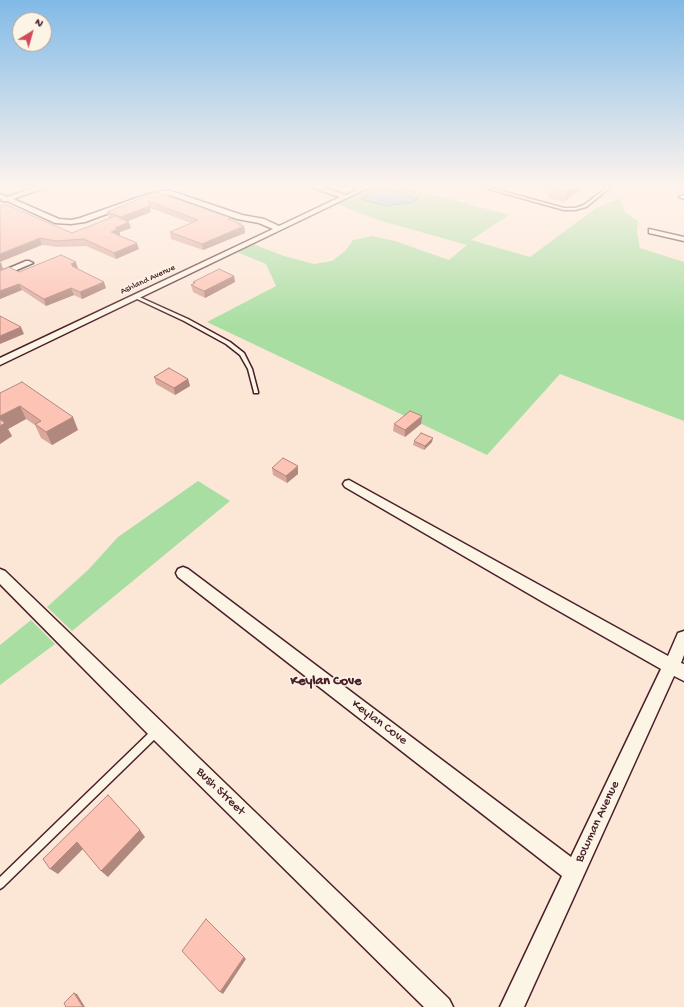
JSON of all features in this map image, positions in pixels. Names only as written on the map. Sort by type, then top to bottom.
[{"type":"street","name":"Ashland Avenue","points":[[0,362],[270,233]]},
{"type":"street","points":[[660,233],[684,239]]},
{"type":"street","points":[[0,275],[29,263]]},
{"type":"street","points":[[349,484],[548,598],[677,669]]},
{"type":"street","name":"Keylan Cove","points":[[183,573],[575,873]]},
{"type":"street","name":"Bush Street","points":[[0,575],[157,731],[440,1007]]},
{"type":"street","name":"Bowman Avenue","points":[[512,1007],[575,873],[677,669],[684,638]]},
{"type":"lane","points":[[136,297],[186,320],[228,343],[242,354],[250,369],[256,392]]},
{"type":"lane","points":[[0,884],[157,731]]},
{"type":"green space","points":[[424,233],[482,233],[471,240],[530,257],[562,233],[637,233],[640,248],[684,262],[684,421],[560,374],[487,455],[207,322],[276,286],[266,264],[237,252],[253,244],[284,256],[314,264],[332,261],[345,251],[353,240],[372,236],[395,241],[449,260],[467,245]]},
{"type":"green space","points":[[198,481],[230,501],[72,631],[47,607],[88,570],[118,537]]},
{"type":"green space","points":[[31,620],[55,644],[0,685],[0,645]]},
{"type":"building","points":[[0,233],[113,233],[137,243],[114,253],[84,239],[56,241],[40,238],[0,254]]},
{"type":"building","points":[[173,233],[228,233],[202,244]]},
{"type":"building","points":[[61,255],[76,262],[71,264],[73,265],[72,266],[104,282],[80,292],[71,288],[44,299],[19,284],[0,291],[0,271],[9,267],[19,272]]},
{"type":"building","points":[[219,269],[234,276],[204,291],[191,285],[195,283],[193,282]]},
{"type":"building","points":[[0,316],[21,327],[0,336]]},
{"type":"building","points":[[169,368],[188,379],[174,388],[154,377]]},
{"type":"building","points":[[22,382],[73,417],[46,432],[35,424],[41,421],[20,406],[0,416],[0,393]]},
{"type":"building","points":[[410,411],[422,416],[405,430],[394,424]]},
{"type":"building","points":[[0,419],[5,423],[0,426]]},
{"type":"building","points":[[421,433],[433,438],[425,446],[414,441]]},
{"type":"building","points":[[283,458],[298,466],[286,476],[272,468]]},
{"type":"building","points":[[108,795],[140,830],[101,871],[77,842],[50,869],[43,859]]},
{"type":"building","points":[[206,919],[244,957],[220,992],[182,951]]},
{"type":"building","points":[[74,993],[83,1007],[66,1007],[64,1003]]},
{"type":"district","name":"Keylan Cove","points":[[326,682]]}]
